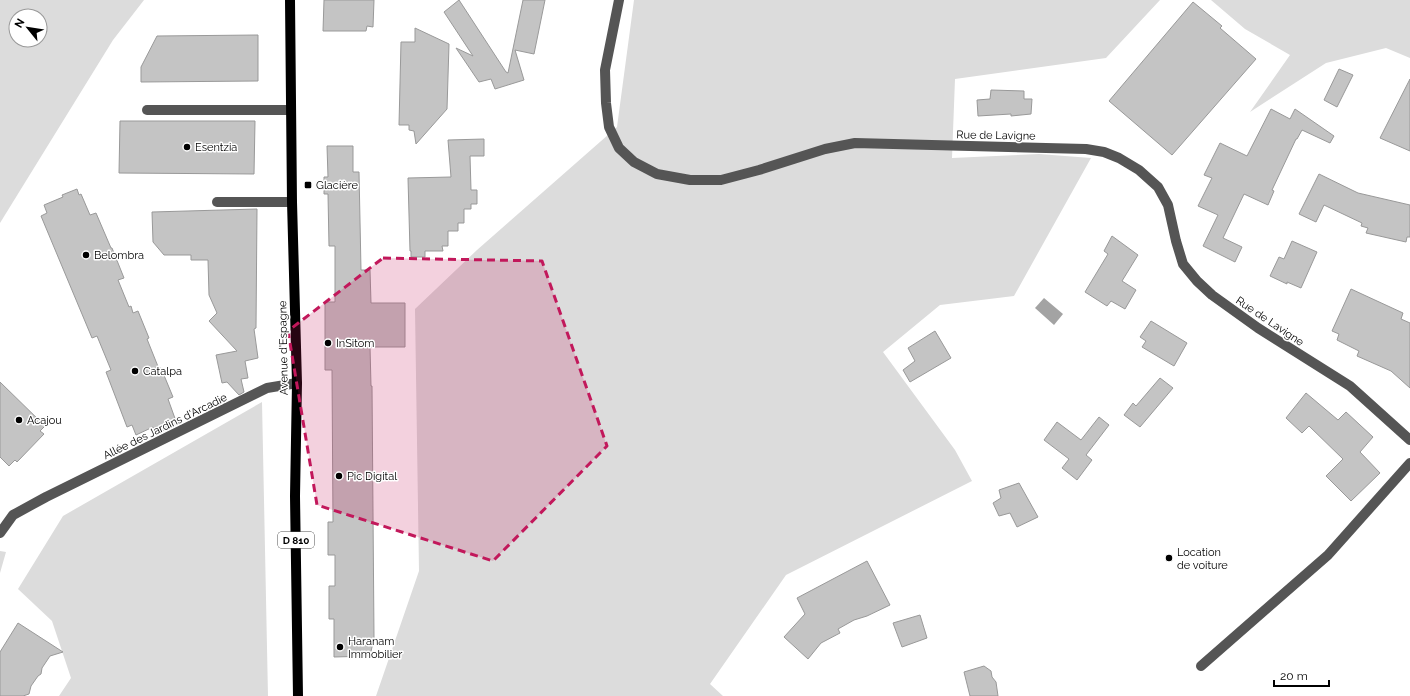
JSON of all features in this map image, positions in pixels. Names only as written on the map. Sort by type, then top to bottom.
[{"type":"main road","name":"Avenue d'Espagne","points":[[290,0],[292,202],[297,383],[295,496],[298,696]]},
{"type":"street","name":"Rue de Lavigne","points":[[619,0],[605,70],[606,103],[609,127],[619,148],[634,162],[657,174],[690,180],[721,180],[759,170],[825,149],[855,143],[1086,149],[1104,152],[1119,158],[1139,170],[1158,187],[1168,204],[1176,241],[1183,264],[1197,281],[1234,312],[1294,352],[1350,386],[1410,440]]},
{"type":"street","points":[[147,110],[291,110]]},
{"type":"street","points":[[217,202],[292,202]]},
{"type":"street","name":"Allée des Jardins d'Arcadie","points":[[0,533],[13,515],[46,497],[267,388],[297,383]]},
{"type":"street","points":[[1201,666],[1328,555],[1410,463]]},
{"type":"highlighted area","points":[[383,258],[542,261],[607,446],[493,561],[317,505],[288,331]]},
{"type":"shaded area","points":[[0,0],[144,0],[113,40],[0,223]]},
{"type":"shaded area","points":[[634,0],[1160,0],[1106,58],[955,79],[952,158],[1039,154],[1091,158],[1014,296],[940,305],[883,352],[955,450],[972,481],[786,575],[710,684],[723,696],[376,696],[419,571],[415,309],[477,250],[617,127]]},
{"type":"shaded area","points":[[1211,0],[1410,0],[1410,58],[1386,48],[1326,63],[1250,112],[1290,55],[1245,29]]},
{"type":"shaded area","points":[[1044,298],[1063,314],[1054,325],[1035,308]]},
{"type":"shaded area","points":[[262,402],[268,696],[59,696],[71,678],[52,621],[18,589],[63,516]]},
{"type":"shaded area","points":[[0,551],[6,552],[0,573]]},
{"type":"building","points":[[324,0],[374,0],[373,27],[367,26],[366,31],[323,31]]},
{"type":"building","points":[[459,0],[508,73],[523,0],[545,0],[534,54],[515,50],[524,80],[495,89],[491,79],[479,82],[456,48],[473,56],[444,12]]},
{"type":"building","points":[[1193,2],[1222,26],[1220,28],[1256,59],[1172,155],[1109,101]]},
{"type":"building","points":[[415,28],[449,44],[447,109],[416,144],[414,131],[409,130],[409,125],[399,125],[401,42],[415,42]]},
{"type":"building","points":[[258,35],[258,81],[141,82],[141,67],[157,36]]},
{"type":"building","points":[[1339,69],[1353,75],[1337,107],[1324,100]]},
{"type":"building","points":[[1410,79],[1410,151],[1380,138]]},
{"type":"building","points":[[991,90],[1024,91],[1024,99],[1032,99],[1031,114],[1011,116],[1011,114],[978,116],[977,100],[990,99]]},
{"type":"building","points":[[1271,109],[1290,119],[1295,109],[1334,136],[1330,143],[1302,130],[1296,139],[1272,190],[1274,191],[1268,205],[1244,194],[1223,238],[1242,247],[1235,262],[1203,246],[1218,215],[1198,206],[1212,178],[1204,175],[1220,143],[1247,156]]},
{"type":"building","name":"Esentzia","points":[[120,121],[255,121],[254,174],[119,173]]},
{"type":"building","points":[[484,139],[484,156],[470,156],[471,190],[477,190],[477,204],[471,204],[471,209],[464,209],[464,223],[458,223],[458,231],[448,231],[448,246],[442,246],[443,251],[425,251],[425,257],[411,257],[408,178],[451,177],[448,140]]},
{"type":"building","points":[[327,146],[353,146],[353,172],[359,172],[361,270],[370,270],[371,303],[405,303],[405,347],[370,347],[372,386],[374,638],[370,656],[334,657],[334,619],[329,619],[329,586],[335,586],[335,555],[328,555],[328,522],[333,522],[332,370],[325,370],[325,302],[335,302],[335,246],[329,246],[328,194],[324,194],[324,177],[328,177]]},
{"type":"building","points":[[1319,174],[1358,193],[1410,205],[1410,237],[1407,237],[1406,242],[1366,233],[1368,228],[1361,226],[1362,223],[1324,205],[1316,222],[1299,214]]},
{"type":"building","points":[[77,189],[79,195],[81,194],[90,215],[96,213],[124,278],[118,280],[129,307],[131,306],[133,313],[138,311],[159,369],[161,368],[173,397],[168,399],[177,424],[156,434],[153,427],[136,435],[132,425],[127,427],[106,372],[111,370],[97,336],[92,338],[41,216],[47,213],[44,205]]},
{"type":"building","points":[[257,209],[256,328],[254,329],[258,358],[245,361],[248,378],[241,379],[244,392],[239,395],[227,382],[222,383],[216,355],[237,351],[209,321],[217,313],[209,295],[208,260],[191,260],[191,255],[164,255],[153,242],[152,212]]},
{"type":"building","points":[[1112,236],[1138,255],[1122,281],[1136,290],[1125,309],[1111,301],[1107,306],[1085,292],[1108,254],[1104,251]]},
{"type":"building","points":[[1292,241],[1317,252],[1301,288],[1287,282],[1287,284],[1270,276],[1279,257],[1284,259]]},
{"type":"building","points":[[1351,289],[1403,313],[1401,319],[1410,323],[1410,388],[1391,371],[1357,356],[1359,351],[1337,340],[1339,334],[1332,331]]},
{"type":"building","points":[[1151,321],[1187,343],[1174,366],[1142,347],[1146,341],[1140,337]]},
{"type":"building","points":[[935,331],[951,358],[910,382],[903,370],[915,361],[908,348]]},
{"type":"building","points":[[1160,378],[1173,388],[1140,427],[1124,415],[1133,403],[1136,406]]},
{"type":"building","name":"Acajou","points":[[0,382],[45,426],[40,431],[44,434],[17,462],[15,460],[9,466],[0,457]]},
{"type":"building","points":[[1306,393],[1338,420],[1346,412],[1373,437],[1360,452],[1380,473],[1351,501],[1326,476],[1343,459],[1309,426],[1302,433],[1286,418]]},
{"type":"building","points":[[1099,417],[1109,425],[1086,455],[1092,460],[1077,480],[1062,468],[1069,459],[1044,440],[1057,422],[1081,440]]},
{"type":"building","points":[[1019,483],[1038,517],[1017,527],[1010,513],[999,516],[993,503],[1001,498],[999,490]]},
{"type":"building","points":[[867,561],[890,605],[867,616],[854,620],[838,629],[840,633],[821,643],[808,659],[784,637],[805,614],[797,598]]},
{"type":"building","points":[[920,615],[927,638],[902,647],[893,623]]},
{"type":"building","points":[[18,623],[63,652],[50,656],[42,668],[41,674],[31,686],[29,694],[23,696],[0,696],[0,652]]},
{"type":"building","points":[[984,666],[991,671],[992,677],[996,682],[998,696],[970,696],[964,672]]},
{"type":"place","name":"Esentzia","points":[[187,147]]},
{"type":"place","name":"Glacière","points":[[308,185]]},
{"type":"place","name":"Belombra","points":[[86,255]]},
{"type":"place","name":"InSitom","points":[[328,343]]},
{"type":"place","name":"Catalpa","points":[[135,371]]},
{"type":"place","name":"Acajou","points":[[19,420]]},
{"type":"place","name":"Pic Digital","points":[[339,476]]},
{"type":"place","name":"Location de voiture","points":[[1169,558]]},
{"type":"place","name":"Haranam Immobilier","points":[[340,647]]}]
